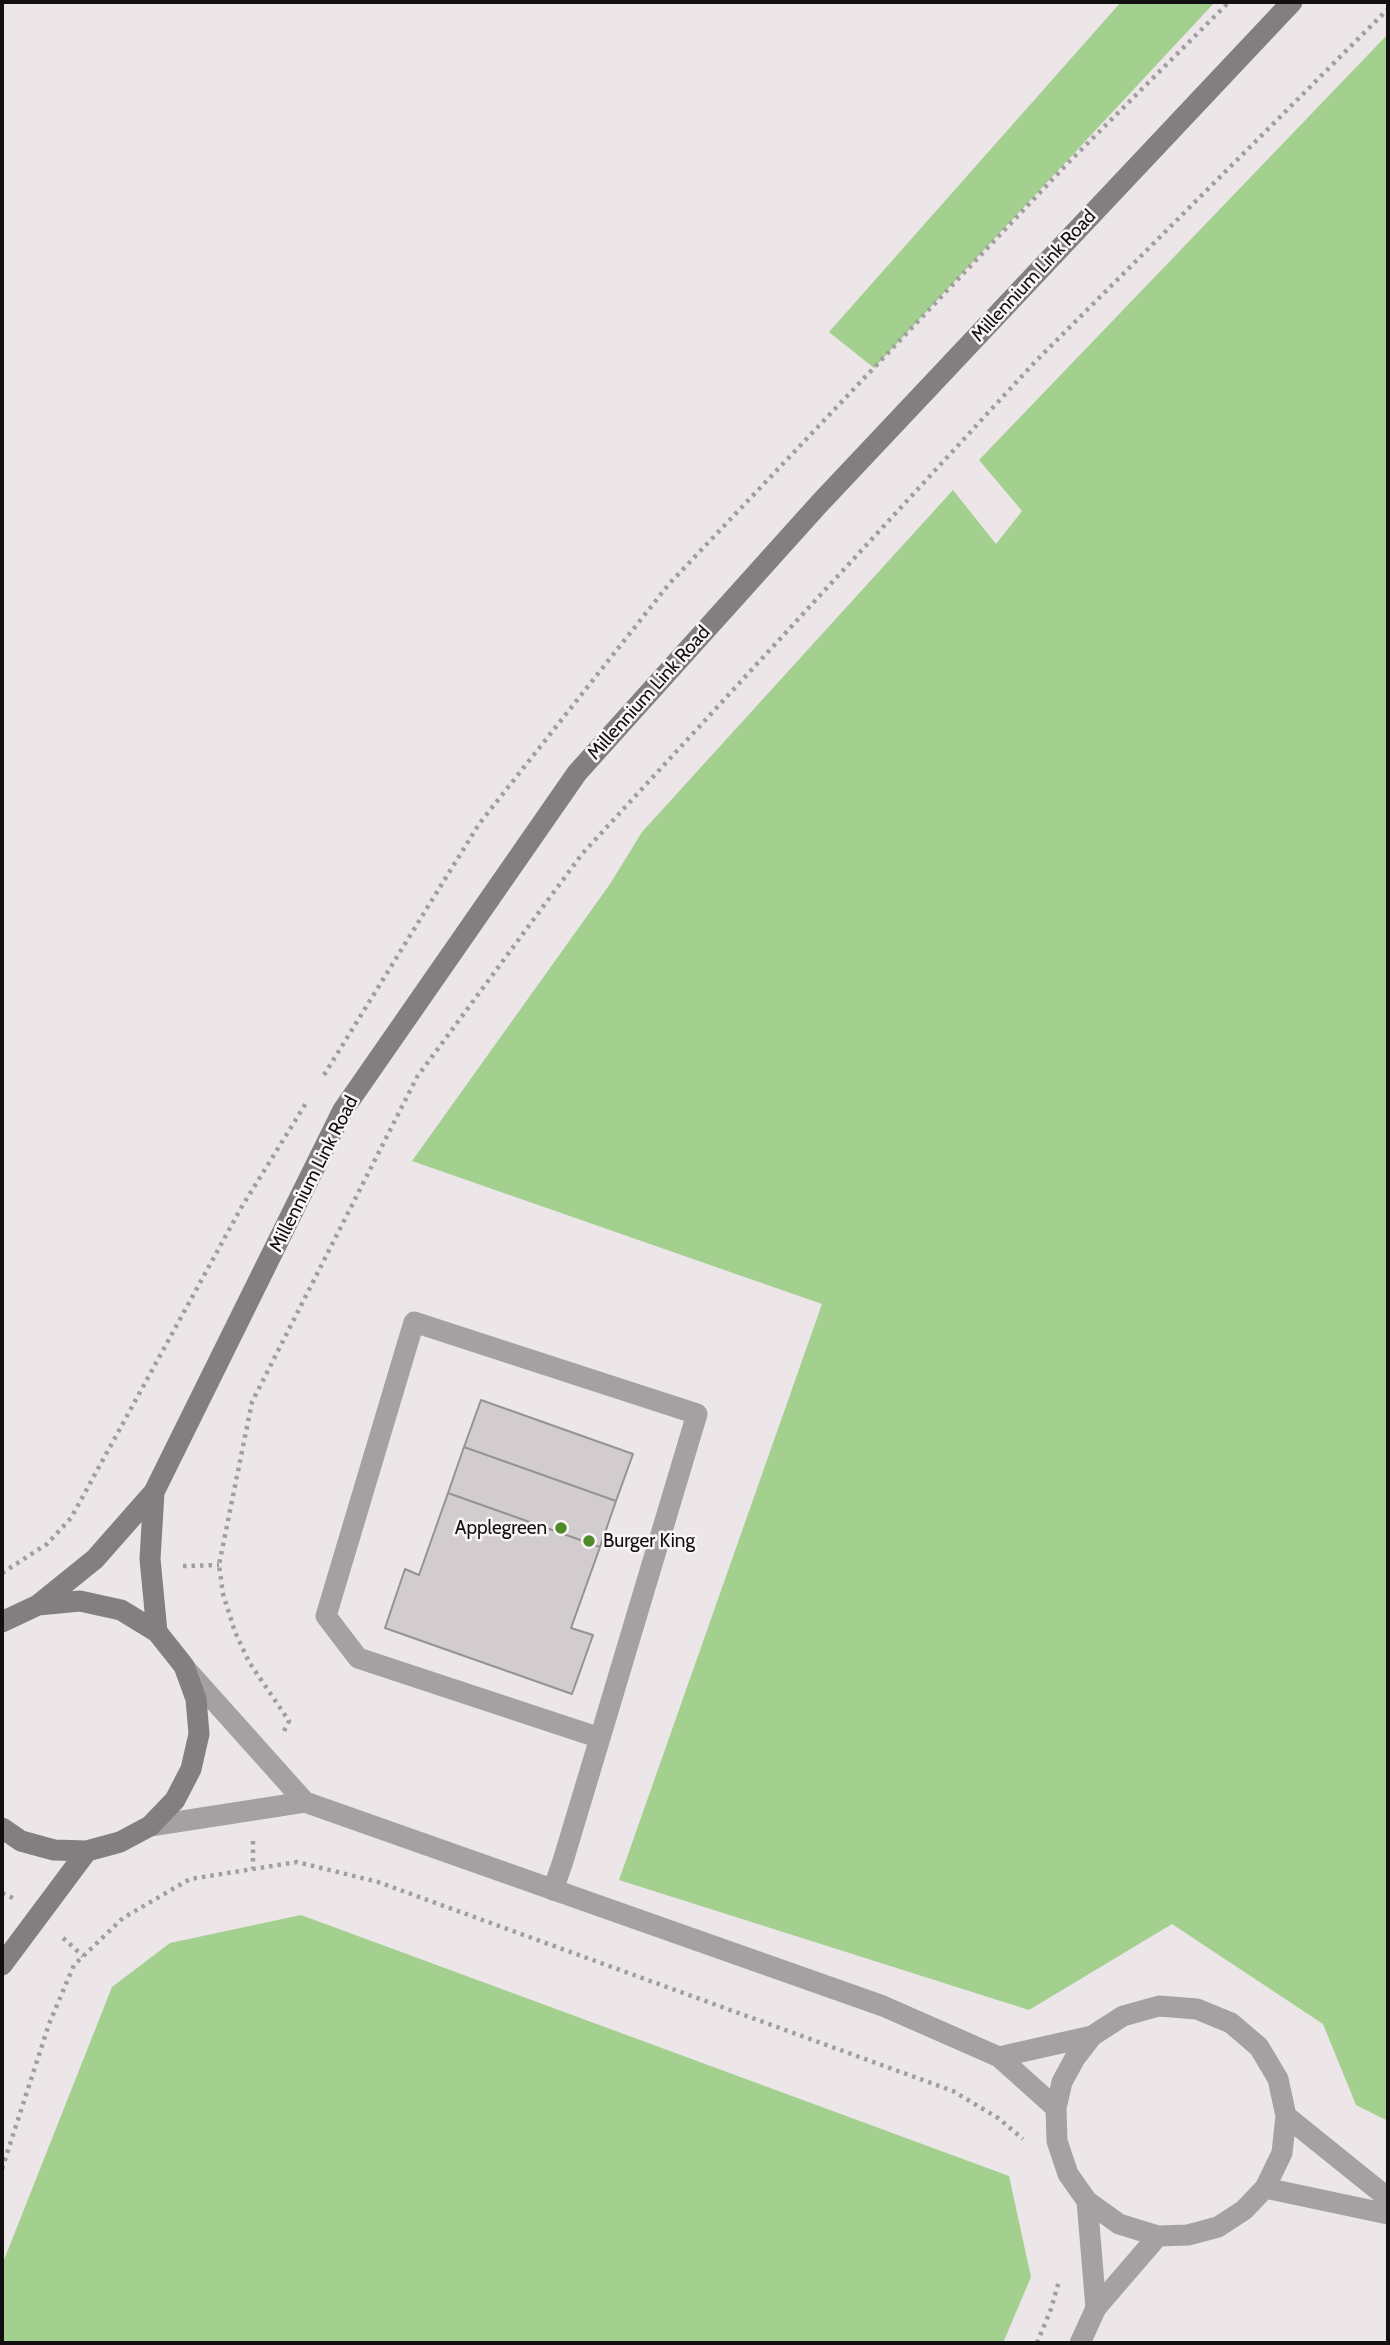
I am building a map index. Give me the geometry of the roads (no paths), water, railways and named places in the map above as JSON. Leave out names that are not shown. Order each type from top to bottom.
[{"type":"main road","name":"Millennium Link Road","points":[[38,1605],[94,1559],[154,1492],[343,1110],[577,773],[819,504],[1292,2]]},
{"type":"main road","name":"Millennium Link Road","points":[[154,1492],[150,1559],[157,1632]]},
{"type":"main road","points":[[2,1622],[38,1605],[80,1601],[121,1610],[157,1632],[184,1666],[196,1699],[199,1734],[191,1769],[175,1800],[150,1826],[120,1842],[87,1851],[54,1850],[21,1841],[2,1828]]},
{"type":"main road","points":[[2,1965],[87,1851]]},
{"type":"street","points":[[553,1890],[600,1738],[697,1414],[414,1322],[326,1616],[358,1658],[600,1738]]},
{"type":"street","points":[[184,1666],[305,1802]]},
{"type":"street","points":[[150,1826],[305,1802],[883,2006],[999,2057],[1056,2108]]},
{"type":"street","points":[[1159,2006],[1196,2009],[1231,2023],[1259,2047],[1278,2079],[1286,2116],[1282,2153],[1265,2188],[1244,2210],[1218,2227],[1188,2235],[1158,2236],[1119,2224],[1087,2201],[1068,2174],[1057,2141],[1056,2108],[1062,2081],[1092,2036],[1123,2016],[1159,2006]]},
{"type":"street","points":[[999,2057],[1092,2036]]},
{"type":"street","points":[[1286,2116],[1388,2198]]},
{"type":"street","points":[[1265,2188],[1388,2214]]},
{"type":"street","points":[[1087,2201],[1096,2308]]},
{"type":"street","points":[[1080,2343],[1096,2308],[1158,2236]]},
{"type":"place","name":"Applegreen","points":[[561,1528]]},
{"type":"place","name":"Burger King","points":[[589,1541]]}]
